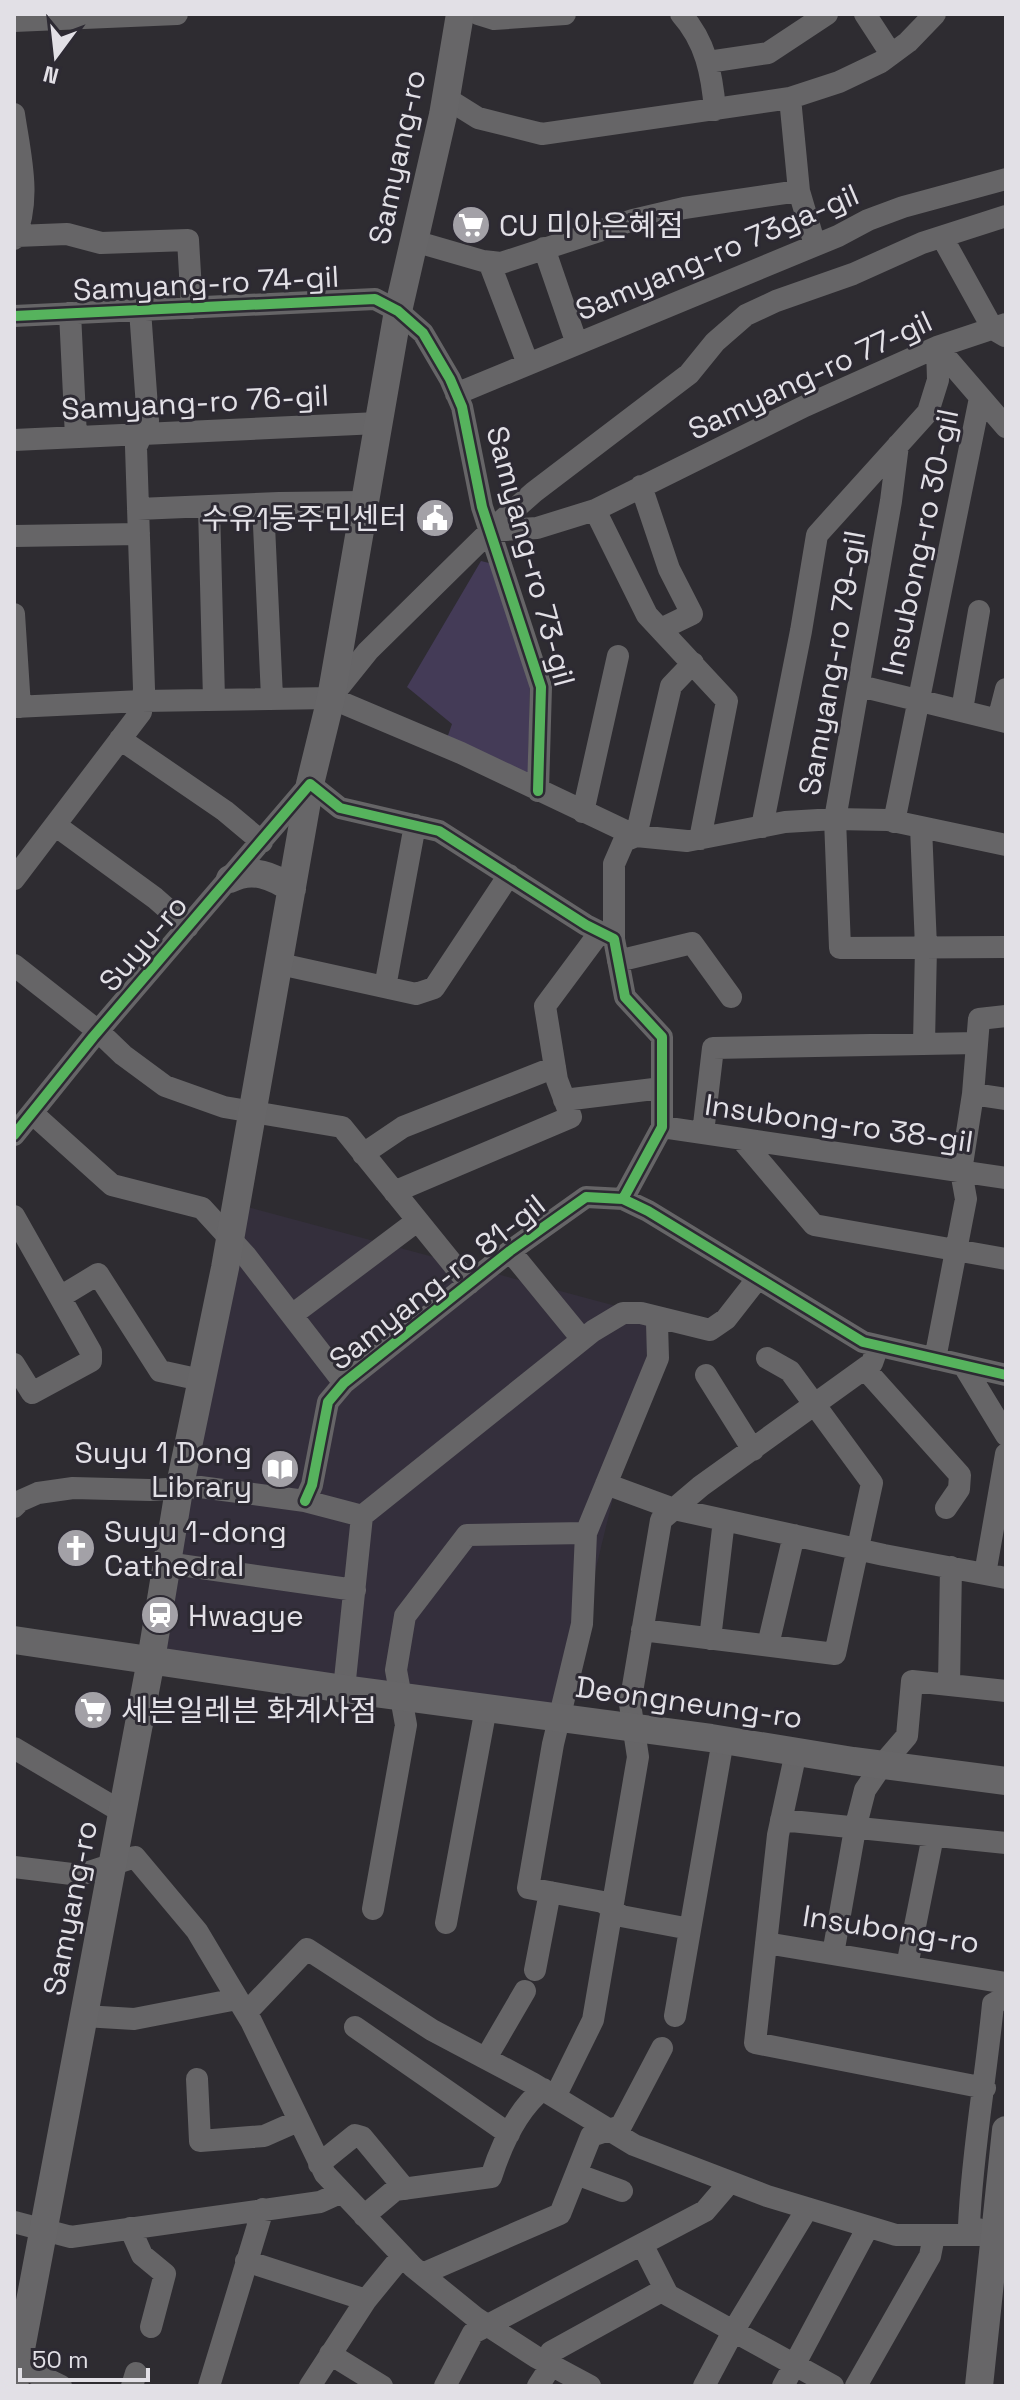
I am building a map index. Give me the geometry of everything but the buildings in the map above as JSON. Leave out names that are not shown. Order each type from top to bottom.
[{"type":"main road","name":"Samyang-ro","points":[[16,2376],[151,1660],[179,1490],[230,1239],[310,784],[331,698],[398,311],[446,98],[460,14]]},
{"type":"main road","points":[[230,879],[239,874],[260,874],[292,889]]},
{"type":"main road","name":"Deongneung-ro","points":[[14,1640],[1006,1781]]},
{"type":"main road","points":[[979,2386],[996,2310],[1006,2130]]},
{"type":"street","points":[[14,21],[177,14]]},
{"type":"street","points":[[478,14],[494,19],[565,14]]},
{"type":"street","points":[[681,14],[705,50],[713,81],[715,110]]},
{"type":"street","points":[[865,14],[891,54]]},
{"type":"street","points":[[446,98],[478,118],[542,134],[790,98],[839,82],[891,54],[908,42],[935,14]]},
{"type":"street","points":[[708,62],[768,53],[818,17]]},
{"type":"street","points":[[790,98],[799,191],[815,245]]},
{"type":"street","points":[[15,127],[24,197],[21,222],[15,237]]},
{"type":"street","name":"Samyang-ro 73ga-gil","points":[[456,394],[903,207],[1006,179]]},
{"type":"street","points":[[414,241],[501,263],[633,220],[799,191]]},
{"type":"street","points":[[15,614],[17,707],[272,697],[331,698],[368,651],[490,531],[534,492],[689,374],[715,342],[746,315],[853,274],[922,243],[1006,216]]},
{"type":"street","name":"Samyang-ro 74-gil","points":[[15,237],[67,234],[101,243],[188,240],[192,308]]},
{"type":"street","points":[[942,237],[1002,330]]},
{"type":"street","points":[[544,248],[577,344]]},
{"type":"street","points":[[489,262],[528,364]]},
{"type":"street","name":"Samyang-ro 74-gil","points":[[14,316],[375,299],[398,311]]},
{"type":"street","name":"Samyang-ro 74-gil","points":[[140,310],[148,421],[136,447],[142,701]]},
{"type":"street","name":"Samyang-ro 73-gil","points":[[398,311],[423,333],[462,407],[476,486],[541,687],[538,791]]},
{"type":"street","name":"Samyang-ro 74-gil","points":[[70,313],[76,437]]},
{"type":"street","name":"Samyang-ro 77-gil","points":[[490,531],[537,528],[595,510],[805,406],[937,347],[1002,330]]},
{"type":"street","points":[[937,347],[1006,427]]},
{"type":"street","name":"Samyang-ro 79-gil","points":[[762,827],[817,535],[928,412],[938,380],[937,347]]},
{"type":"street","name":"Insubong-ro 30-gil","points":[[894,822],[980,398]]},
{"type":"street","name":"Samyang-ro 76-gil","points":[[14,440],[378,423]]},
{"type":"street","name":"Samyang-ro 79-gil","points":[[331,698],[461,753],[636,836],[687,841],[785,822],[835,819],[860,686],[898,445]]},
{"type":"street","points":[[641,486],[669,569],[692,614],[661,629]]},
{"type":"street","points":[[138,509],[365,502]]},
{"type":"street","points":[[263,504],[272,697]]},
{"type":"street","points":[[209,507],[214,699]]},
{"type":"street","points":[[595,510],[647,615],[727,701],[700,839]]},
{"type":"street","points":[[14,536],[139,534]]},
{"type":"street","points":[[962,710],[979,611]]},
{"type":"street","points":[[583,812],[618,656]]},
{"type":"street","points":[[693,663],[671,686],[636,836],[624,841],[614,864],[611,944],[625,997],[662,1037],[662,1127],[623,1199],[648,1211],[863,1342],[1006,1375]]},
{"type":"street","name":"Insubong-ro 30-gil","points":[[860,686],[1002,721],[1006,689]]},
{"type":"street","points":[[14,879],[141,712],[142,701]]},
{"type":"street","points":[[120,739],[225,811],[262,842]]},
{"type":"street","points":[[310,784],[340,808],[439,831],[611,944],[692,943],[731,997]]},
{"type":"street","name":"Suyu-ro","points":[[14,1135],[98,1031],[310,784]]},
{"type":"street","points":[[1006,845],[894,822],[835,819],[840,948],[1006,947]]},
{"type":"street","name":"Suyu-ro","points":[[55,825],[155,898],[188,927]]},
{"type":"street","points":[[385,987],[415,825]]},
{"type":"street","points":[[921,827],[926,947],[924,1043]]},
{"type":"street","points":[[280,964],[416,994],[434,988],[509,875]]},
{"type":"street","points":[[568,1108],[555,1067],[545,1006],[611,944]]},
{"type":"street","points":[[14,965],[165,1086],[224,1107],[342,1127],[469,1284]]},
{"type":"street","points":[[935,1359],[966,1199],[961,1171],[973,1094],[979,1019],[1006,1016]]},
{"type":"street","points":[[703,1133],[713,1048],[977,1043]]},
{"type":"street","points":[[363,1154],[403,1127],[555,1067]]},
{"type":"street","points":[[394,1192],[568,1108],[662,1088]]},
{"type":"street","points":[[973,1094],[1006,1099]]},
{"type":"street","points":[[32,1113],[112,1185],[202,1208],[292,1315],[344,1383]]},
{"type":"street","name":"Insubong-ro 38-gil","points":[[662,1127],[1006,1178]]},
{"type":"street","points":[[741,1139],[814,1225],[1006,1259]]},
{"type":"street","name":"Samyang-ro 81-gil","points":[[305,1501],[312,1485],[328,1402],[344,1383],[510,1251],[586,1197],[623,1199]]},
{"type":"street","points":[[14,1216],[91,1352],[91,1361],[32,1393],[14,1364]]},
{"type":"street","points":[[292,1315],[417,1221]]},
{"type":"street","points":[[510,1251],[582,1339]]},
{"type":"street","points":[[60,1297],[98,1274],[160,1371],[201,1380]]},
{"type":"street","points":[[344,1689],[362,1516],[582,1339],[623,1313],[641,1313],[710,1330],[726,1319],[758,1278]]},
{"type":"street","points":[[535,1970],[553,1744],[582,1624],[586,1533],[658,1358],[657,1323]]},
{"type":"street","points":[[364,2216],[395,2190],[491,2177],[501,2147],[533,2097],[549,2093],[593,2020],[638,1757],[630,1704],[661,1520],[701,1486],[865,1369],[872,1363],[878,1346]]},
{"type":"street","points":[[642,1630],[835,1654],[872,1483],[790,1371],[767,1358]]},
{"type":"street","points":[[964,1366],[1006,1435]]},
{"type":"street","points":[[865,1369],[960,1475],[959,1489],[946,1508]]},
{"type":"street","points":[[706,1375],[753,1450]]},
{"type":"street","points":[[606,1484],[674,1509],[995,1576],[1006,1454]]},
{"type":"street","points":[[14,1507],[38,1493],[73,1488],[179,1490],[200,1487],[305,1501],[362,1516]]},
{"type":"street","points":[[710,1639],[724,1520]]},
{"type":"street","points":[[373,1909],[406,1725],[396,1670],[405,1616],[467,1535],[586,1533]]},
{"type":"street","points":[[768,1645],[794,1535]]},
{"type":"street","points":[[166,1563],[355,1590]]},
{"type":"street","points":[[949,1685],[951,1567]]},
{"type":"street","points":[[833,1954],[865,1790],[907,1736],[912,1681],[1006,1691]]},
{"type":"street","points":[[446,1923],[486,1708]]},
{"type":"street","points":[[675,2016],[723,1740]]},
{"type":"street","name":"Samyang-ro","points":[[14,1748],[122,1812]]},
{"type":"street","points":[[796,1752],[781,1820],[755,2043],[985,2088]]},
{"type":"street","points":[[781,1820],[1006,1843]]},
{"type":"street","points":[[907,1966],[933,1836]]},
{"type":"street","points":[[14,1867],[80,1875],[135,1857],[197,1931],[242,2006],[325,2174],[402,2256],[486,2326],[590,2386]]},
{"type":"street","points":[[539,1890],[603,1902],[621,1916],[690,1929]]},
{"type":"street","name":"Insubong-ro","points":[[766,1943],[1006,1983]]},
{"type":"street","points":[[242,2006],[307,1949],[432,2030],[549,2093],[634,2145],[729,2183],[896,2235],[1000,2234]]},
{"type":"street","points":[[486,2058],[525,1991]]},
{"type":"street","points":[[1000,2234],[969,2226],[971,2179],[985,2088],[993,2004],[1006,1997]]},
{"type":"street","name":"Samyang-ro","points":[[84,2016],[134,2019],[242,2006]]},
{"type":"street","points":[[355,2027],[509,2134]]},
{"type":"street","points":[[422,2274],[560,2214],[591,2136],[621,2126],[662,2048]]},
{"type":"street","points":[[197,2079],[200,2141],[264,2136],[298,2121]]},
{"type":"street","points":[[319,2164],[355,2135],[362,2137],[405,2189]]},
{"type":"street","points":[[576,2174],[622,2191]]},
{"type":"street","points":[[445,2386],[473,2333],[705,2211],[729,2183]]},
{"type":"street","points":[[14,2222],[71,2237],[320,2202],[342,2192]]},
{"type":"street","points":[[209,2386],[263,2209]]},
{"type":"street","points":[[704,2386],[807,2209]]},
{"type":"street","points":[[783,2386],[868,2227]]},
{"type":"street","points":[[130,2228],[142,2255],[165,2274],[151,2327]]},
{"type":"street","points":[[856,2386],[930,2256],[934,2236]]},
{"type":"street","points":[[642,2244],[668,2295],[833,2386]]},
{"type":"street","points":[[310,2386],[366,2300],[402,2256]]},
{"type":"street","points":[[246,2261],[366,2300]]},
{"type":"street","points":[[538,2386],[551,2366],[551,2352],[665,2289]]},
{"type":"street","points":[[330,2354],[382,2386]]},
{"type":"street","points":[[16,2376],[61,2386]]},
{"type":"shaded area","points":[[481,561],[493,564],[530,684],[528,781],[445,744],[452,724],[407,687]]},
{"type":"shaded area","points":[[236,1204],[657,1317],[561,1712],[163,1651]]},
{"type":"cycle path","points":[[14,316],[375,299],[398,311],[423,333],[450,379],[462,407],[482,507],[541,687],[538,791]]},
{"type":"cycle path","points":[[14,1135],[93,1037],[310,784],[340,808],[439,831],[586,925],[614,939],[625,997],[662,1037],[662,1127],[623,1199]]},
{"type":"cycle path","points":[[305,1501],[312,1485],[328,1402],[344,1383],[510,1251],[586,1197],[623,1199],[648,1211],[863,1342],[1006,1375]]},
{"type":"place","name":"CU 미아은혜점","points":[[471,225]]},
{"type":"place","name":"수유1동주민센터","points":[[435,518]]},
{"type":"place","name":"Suyu 1 Dong Library","points":[[280,1469]]},
{"type":"place","name":"Suyu 1-dong Cathedral","points":[[76,1548]]},
{"type":"place","name":"Hwagye","points":[[160,1615]]},
{"type":"place","name":"세븐일레븐 화계사점","points":[[93,1710]]}]
